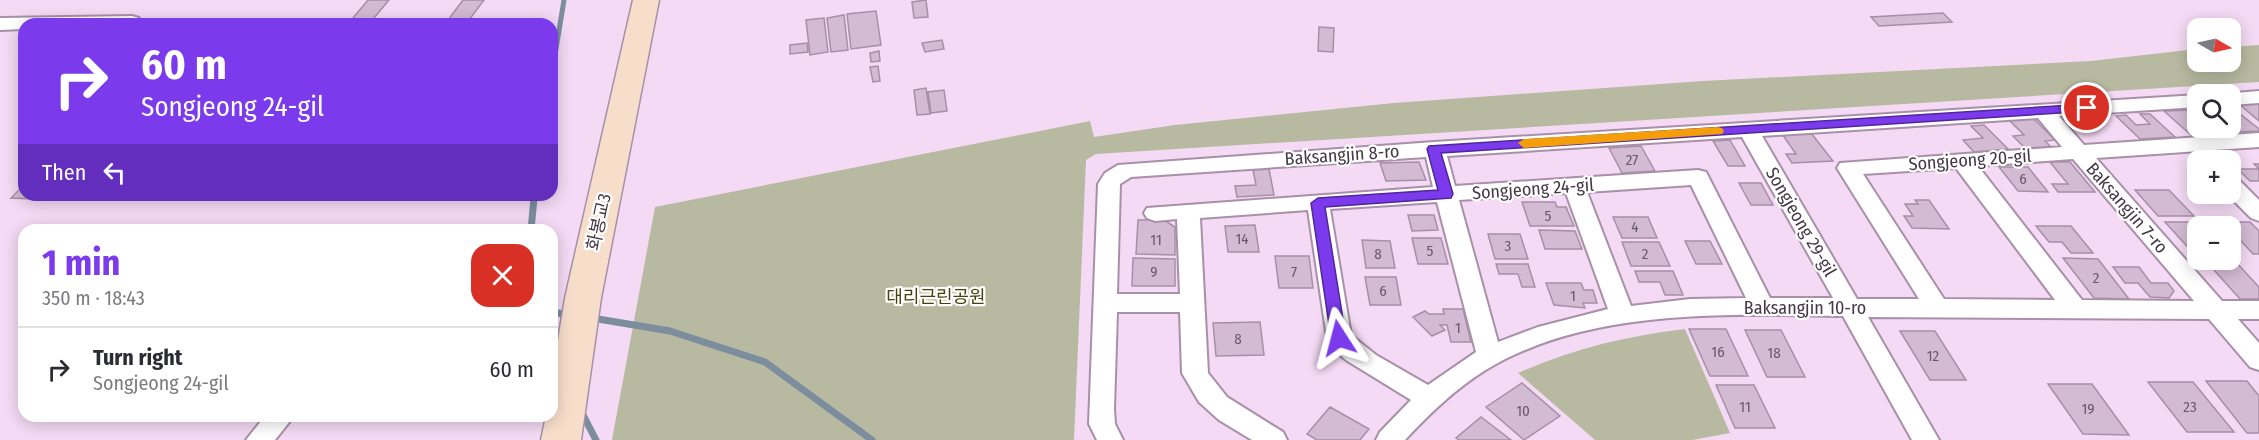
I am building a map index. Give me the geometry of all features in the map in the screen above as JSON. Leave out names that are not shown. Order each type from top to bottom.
[{"type":"main road","name":"화봉교3","points":[[561,440],[583,298],[646,2]]},
{"type":"street","points":[[0,24],[18,24]]},
{"type":"street","points":[[2241,98],[2259,97]]},
{"type":"street","name":"Baksangjin 8-ro","points":[[1110,440],[1102,424],[1101,409],[1109,184],[1119,173],[1137,168],[2187,102]]},
{"type":"street","name":"Baksangjin 7-ro","points":[[2043,111],[2259,360]]},
{"type":"street","name":"Songjeong 29-gil","points":[[1748,129],[1926,440]]},
{"type":"street","name":"Songjeong 20-gil","points":[[1938,309],[1848,168],[2259,141]]},
{"type":"street","points":[[2193,145],[2198,150]]},
{"type":"street","points":[[1434,149],[1490,357]]},
{"type":"street","points":[[1962,160],[2075,309]]},
{"type":"street","name":"Songjeong 24-gil","points":[[1155,213],[1698,177],[1763,308]]},
{"type":"street","points":[[1574,186],[1622,315]]},
{"type":"street","points":[[2241,195],[2259,213]]},
{"type":"street","points":[[1318,203],[1339,338],[1342,344],[1353,354],[1430,398]]},
{"type":"street","points":[[1188,211],[1195,374],[1200,388],[1210,400],[1274,440]]},
{"type":"street","points":[[1105,303],[1192,303]]},
{"type":"street","name":"Baksangjin 10-ro","points":[[1389,440],[1430,398],[1490,357],[1558,331],[1622,315],[1659,310],[1763,308],[2259,310]]},
{"type":"street","points":[[259,440],[276,422]]},
{"type":"green space","name":"대리근린공원","points":[[2259,45],[2259,82],[2187,84],[2187,86],[1096,154],[1086,160],[1074,440],[612,440],[655,207],[1090,121],[1094,137],[1175,125],[1394,103],[1703,81],[2091,61],[2187,50],[2187,72],[2241,72],[2241,46]]},
{"type":"green space","points":[[1685,329],[1730,433],[1692,440],[1595,440],[1518,373],[1559,357],[1600,345],[1642,335]]},
{"type":"building","points":[[368,0],[389,0],[374,18],[353,18]]},
{"type":"building","points":[[463,0],[484,0],[470,18],[450,18]]},
{"type":"building","points":[[926,0],[928,17],[914,18],[912,2]]},
{"type":"building","points":[[876,11],[881,45],[851,49],[847,14]]},
{"type":"building","points":[[1943,13],[1952,22],[1879,26],[1871,17]]},
{"type":"building","points":[[844,15],[848,50],[831,52],[827,18]]},
{"type":"building","points":[[824,18],[828,52],[810,55],[806,20]]},
{"type":"building","points":[[1319,27],[1334,28],[1333,52],[1318,51]]},
{"type":"building","points":[[942,40],[944,49],[925,52],[922,43]]},
{"type":"building","points":[[807,43],[808,52],[790,54],[790,45]]},
{"type":"building","points":[[879,51],[880,61],[871,62],[870,53]]},
{"type":"building","points":[[878,66],[880,81],[873,82],[870,67]]},
{"type":"building","points":[[926,88],[930,114],[917,115],[914,90]]},
{"type":"building","points":[[944,90],[947,111],[931,113],[928,92]]},
{"type":"building","points":[[2259,104],[2259,121],[2241,106]]},
{"type":"building","points":[[2187,110],[2187,132],[2164,111]]},
{"type":"building","points":[[2140,114],[2150,114],[2175,137],[2140,139],[2116,116],[2126,115],[2136,125],[2150,124]]},
{"type":"building","points":[[2241,115],[2259,129],[2259,131],[2241,132]]},
{"type":"building","points":[[2033,118],[2055,140],[2045,141],[2051,147],[2025,148],[2013,136],[2024,135],[2009,120]]},
{"type":"building","points":[[1984,125],[2008,149],[1974,152],[1963,140],[1983,138],[1971,126]]},
{"type":"building","points":[[1811,133],[1833,161],[1792,163],[1786,154],[1796,154],[1782,134]]},
{"type":"building","points":[[1730,140],[1745,166],[1728,166],[1713,141]]},
{"type":"building","points":[[1641,146],[1655,171],[1622,173],[1609,148]]},
{"type":"building","points":[[1419,162],[1426,180],[1386,181],[1380,163]]},
{"type":"building","points":[[2050,162],[2070,162],[2095,192],[2058,192],[2052,184],[2068,184]]},
{"type":"building","points":[[1999,167],[2028,167],[2048,192],[2018,191]]},
{"type":"building","points":[[1269,169],[1274,195],[1237,197],[1235,186],[1256,185],[1253,170]]},
{"type":"building","points":[[2241,169],[2259,169],[2259,181],[2250,181]]},
{"type":"building","points":[[1739,183],[1761,183],[1773,205],[1751,205]]},
{"type":"building","points":[[2135,190],[2169,190],[2194,216],[2187,216],[2158,216]]},
{"type":"building","points":[[18,191],[18,198],[11,198]]},
{"type":"building","points":[[1915,200],[1929,200],[1949,229],[1912,228],[1904,216],[1913,216],[1905,204],[1918,204]]},
{"type":"building","points":[[1522,202],[1555,202],[1557,207],[1566,207],[1574,226],[1530,226]]},
{"type":"building","points":[[1408,215],[1434,215],[1438,230],[1412,231]]},
{"type":"building","points":[[1613,217],[1648,217],[1657,238],[1622,238]]},
{"type":"building","points":[[1138,220],[1164,220],[1175,227],[1175,255],[1136,254]]},
{"type":"building","points":[[2165,222],[2187,222],[2187,246]]},
{"type":"building","points":[[2241,222],[2250,222],[2259,231],[2259,254],[2253,254],[2241,241]]},
{"type":"building","points":[[1255,225],[1259,252],[1228,252],[1225,226]]},
{"type":"building","points":[[2036,226],[2071,226],[2093,253],[2071,253],[2062,242],[2049,242]]},
{"type":"building","points":[[1539,230],[1575,231],[1582,249],[1545,249]]},
{"type":"building","points":[[1488,234],[1520,234],[1528,259],[1495,259]]},
{"type":"building","points":[[1412,238],[1441,238],[1448,264],[1418,264]]},
{"type":"building","points":[[1362,240],[1390,241],[1395,268],[1366,268]]},
{"type":"building","points":[[1685,241],[1710,241],[1722,264],[1696,264]]},
{"type":"building","points":[[1622,242],[1659,242],[1670,266],[1631,266]]},
{"type":"building","points":[[1275,256],[1309,256],[1313,288],[1279,288]]},
{"type":"building","points":[[1133,258],[1175,259],[1175,286],[1132,286]]},
{"type":"building","points":[[2063,258],[2098,259],[2129,299],[2094,298]]},
{"type":"building","points":[[1496,264],[1528,264],[1535,287],[1522,287],[1518,274],[1499,274]]},
{"type":"building","points":[[2113,267],[2139,267],[2151,283],[2168,283],[2174,291],[2169,298],[2150,297],[2138,283],[2125,283]]},
{"type":"building","points":[[2241,268],[2259,287],[2259,299],[2240,299],[2214,270],[2241,270]]},
{"type":"building","points":[[1635,271],[1673,271],[1683,295],[1665,295],[1660,282],[1639,282]]},
{"type":"building","points":[[1365,277],[1396,277],[1401,305],[1370,305]]},
{"type":"building","points":[[1546,283],[1581,283],[1584,290],[1593,290],[1597,303],[1583,303],[1585,308],[1554,305]]},
{"type":"building","points":[[1443,309],[1463,309],[1471,342],[1451,342],[1447,325],[1440,325],[1445,330],[1432,336],[1413,317],[1425,311],[1429,314],[1444,314]]},
{"type":"building","points":[[1260,322],[1264,355],[1216,356],[1213,323]]},
{"type":"building","points":[[1689,329],[1726,329],[1748,376],[1710,376]]},
{"type":"building","points":[[1745,330],[1781,330],[1805,377],[1767,377]]},
{"type":"building","points":[[1900,331],[1935,331],[1966,380],[1930,380]]},
{"type":"building","points":[[2206,381],[2247,381],[2259,396],[2259,433],[2247,433]]},
{"type":"building","points":[[2148,382],[2193,382],[2234,432],[2187,432]]},
{"type":"building","points":[[1522,383],[1560,416],[1524,440],[1486,407]]},
{"type":"building","points":[[2048,384],[2092,384],[2129,435],[2083,434]]},
{"type":"building","points":[[1716,385],[1754,385],[1775,428],[1735,428]]},
{"type":"building","points":[[1330,407],[1369,429],[1360,440],[1317,440],[1307,434]]},
{"type":"building","points":[[1481,417],[1511,440],[1459,440],[1456,438]]},
{"type":"waterway","points":[[558,36],[564,0]]},
{"type":"waterway","points":[[532,224],[534,201]]},
{"type":"waterway","points":[[558,313],[570,315]]},
{"type":"waterway","points":[[592,318],[670,331],[765,362],[872,440]]},
{"type":"waterway","points":[[581,411],[596,440]]},
{"type":"slow traffic","points":[[1524,143],[1717,131]]},
{"type":"route","points":[[1339,338],[1318,203],[1446,194],[1434,149],[2087,108]]}]
